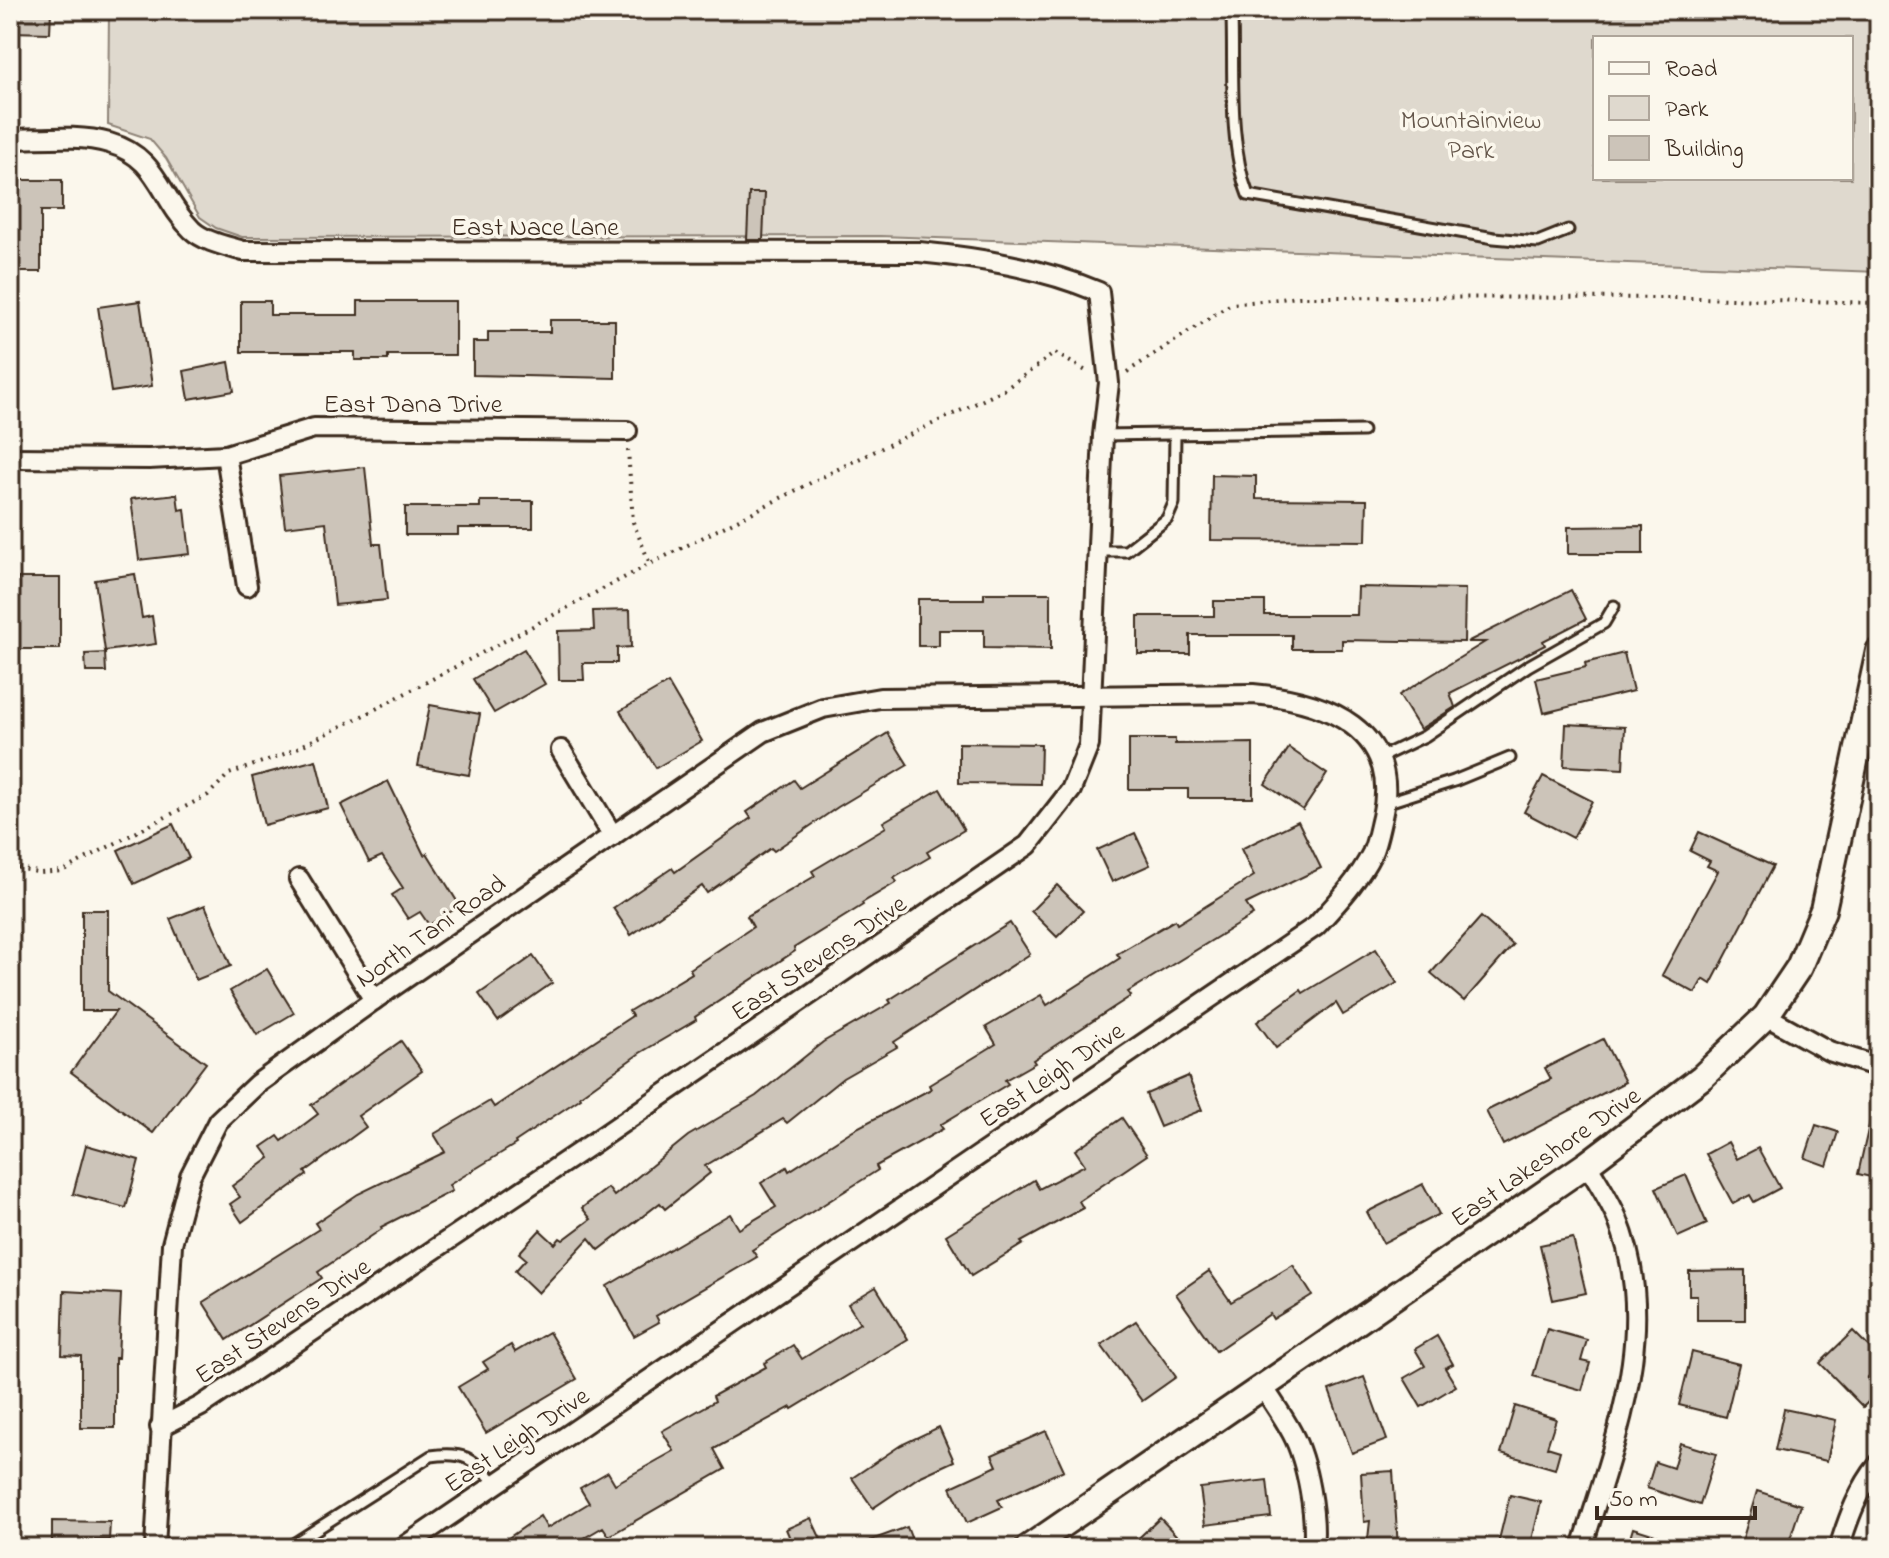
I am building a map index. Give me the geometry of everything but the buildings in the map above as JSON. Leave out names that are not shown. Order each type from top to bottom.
[{"type":"main road","name":"East Lakeshore Drive","points":[[1028,1548],[1587,1164],[1702,1077],[1766,1016],[1799,967],[1823,910],[1878,662]]},
{"type":"street","name":"East Nace Lane","points":[[10,139],[86,139],[110,143],[151,168],[193,231],[214,242],[243,251],[919,252],[1047,273],[1099,292]]},
{"type":"street","name":"East Stevens Drive","points":[[160,1427],[227,1389],[1028,845],[1071,790],[1089,745],[1103,435],[1109,383],[1099,292]]},
{"type":"street","name":"East Dana Drive","points":[[10,458],[149,459],[226,455],[314,428],[627,431]]},
{"type":"street","points":[[226,455],[247,586]]},
{"type":"street","name":"East Leigh Drive","points":[[402,1548],[1316,926],[1353,885],[1373,851],[1385,803],[1386,779],[1376,748],[1359,730],[1331,712],[1289,697],[1253,694],[1092,694]]},
{"type":"street","name":"North Tani Road","points":[[155,1548],[172,1244],[190,1176],[218,1121],[257,1084],[763,732],[823,708],[880,698],[1092,694]]},
{"type":"street","points":[[561,750],[613,836]]},
{"type":"street","points":[[299,879],[374,1000]]},
{"type":"street","points":[[1766,1016],[1829,1051],[1879,1067]]},
{"type":"street","points":[[1582,1548],[1626,1403],[1636,1346],[1628,1258],[1617,1218],[1587,1164]]},
{"type":"street","points":[[1262,1385],[1294,1435],[1308,1481],[1315,1537],[1313,1548]]},
{"type":"street","points":[[1839,1548],[1847,1521],[1879,1464]]},
{"type":"lane","points":[[1232,16],[1236,141],[1239,172],[1248,195],[1494,238],[1538,242],[1568,230]]},
{"type":"lane","points":[[1103,435],[1363,431]]},
{"type":"lane","points":[[1097,551],[1126,551],[1167,519],[1174,503],[1175,434]]},
{"type":"lane","points":[[1379,758],[1425,736],[1528,666],[1604,623],[1614,606]]},
{"type":"lane","points":[[1385,803],[1454,781],[1510,758]]},
{"type":"lane","points":[[287,1548],[431,1456],[455,1452],[474,1461],[497,1484]]},
{"type":"path","points":[[10,866],[41,873],[62,871],[208,795],[229,774],[287,753],[370,712],[650,564],[848,464],[1004,390],[1055,353],[1109,383],[1231,304],[1299,297],[1696,298],[1879,303]]},
{"type":"path","points":[[627,431],[633,522],[650,564]]},
{"type":"green space","name":"Mountainview Park","points":[[109,10],[1879,10],[1879,272],[880,236],[242,237],[216,228],[200,217],[166,158],[150,139],[108,125]]}]
